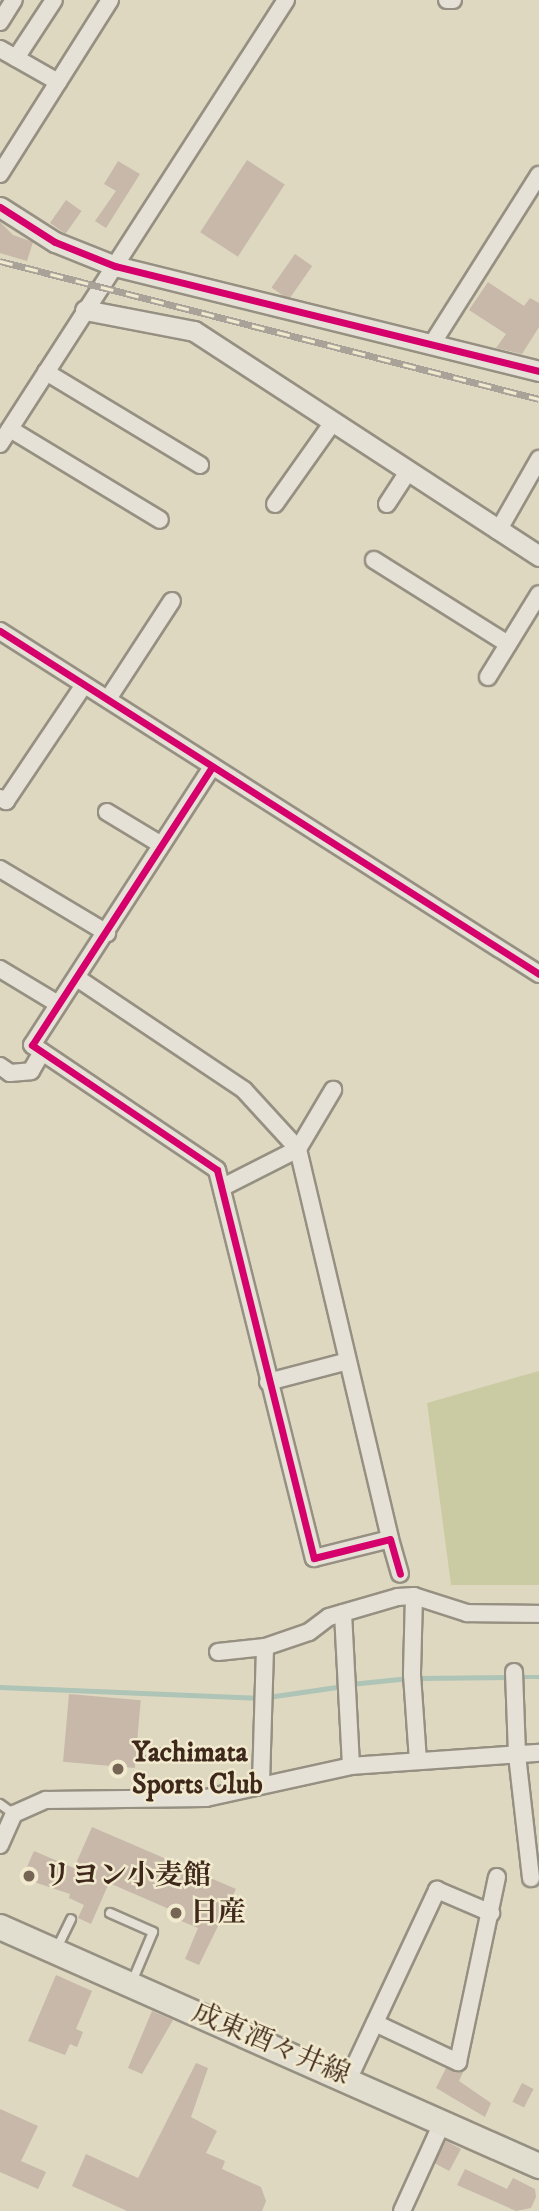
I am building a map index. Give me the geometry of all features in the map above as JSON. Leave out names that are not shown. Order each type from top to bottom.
[{"type":"main road","name":"成東酒々井線","points":[[0,1927],[349,2078],[539,2166]]},
{"type":"street","points":[[0,22],[14,0]]},
{"type":"street","points":[[16,58],[54,0]]},
{"type":"street","points":[[0,174],[110,0]]},
{"type":"street","points":[[0,444],[286,0]]},
{"type":"street","points":[[447,0],[453,0]]},
{"type":"street","points":[[0,49],[58,82]]},
{"type":"street","points":[[432,344],[539,174]]},
{"type":"street","points":[[0,207],[55,242],[115,266],[539,371]]},
{"type":"street","points":[[85,310],[194,331],[539,556]]},
{"type":"street","points":[[46,372],[200,465]]},
{"type":"street","points":[[275,505],[333,422]]},
{"type":"street","points":[[9,429],[160,520]]},
{"type":"street","points":[[498,531],[539,459]]},
{"type":"street","points":[[387,504],[408,472]]},
{"type":"street","points":[[374,560],[508,643]]},
{"type":"street","points":[[488,677],[539,594]]},
{"type":"street","points":[[108,699],[172,601]]},
{"type":"street","points":[[0,631],[539,974]]},
{"type":"street","points":[[0,798],[6,801],[84,685]]},
{"type":"street","points":[[212,768],[160,844],[107,933],[32,1045],[217,1170],[314,1558],[390,1539]]},
{"type":"street","points":[[107,812],[160,844]]},
{"type":"street","points":[[0,869],[107,933]]},
{"type":"street","points":[[0,969],[58,1004]]},
{"type":"street","points":[[77,978],[244,1090],[298,1149],[345,1362],[400,1574]]},
{"type":"street","points":[[0,1066],[10,1073],[32,1070],[42,1052]]},
{"type":"street","points":[[223,1187],[298,1149],[333,1090]]},
{"type":"street","points":[[268,1382],[345,1362]]},
{"type":"street","points":[[414,1596],[412,1675],[418,1761]]},
{"type":"street","points":[[218,1652],[265,1647],[343,1613],[414,1596],[467,1613],[539,1614]]},
{"type":"street","points":[[343,1613],[351,1766]]},
{"type":"street","points":[[261,1783],[265,1647]]},
{"type":"street","points":[[514,1672],[517,1755],[531,1878]]},
{"type":"street","points":[[0,1845],[14,1814],[46,1800],[206,1798],[261,1783],[351,1766],[539,1753]]},
{"type":"street","points":[[374,2023],[458,2062],[491,1913],[496,1877]]},
{"type":"street","points":[[349,2078],[437,1891],[491,1913]]},
{"type":"street","points":[[402,2211],[443,2121]]},
{"type":"lane","points":[[149,1753],[188,1755]]},
{"type":"lane","points":[[0,1804],[14,1814]]},
{"type":"lane","points":[[110,1913],[153,1932],[131,1984]]},
{"type":"lane","points":[[56,1951],[71,1919]]},
{"type":"green space","points":[[539,1371],[539,1585],[451,1585],[427,1403]]},
{"type":"building","points":[[247,160],[285,185],[238,257],[200,232]]},
{"type":"building","points":[[118,161],[140,174],[106,228],[95,221],[116,191],[104,184]]},
{"type":"building","points":[[66,200],[82,211],[66,234],[50,223]]},
{"type":"building","points":[[0,222],[13,235],[33,242],[27,261],[0,253]]},
{"type":"building","points":[[295,254],[312,266],[289,300],[271,288]]},
{"type":"building","points":[[488,282],[524,306],[530,298],[539,303],[539,327],[522,354],[496,348],[506,334],[469,310]]},
{"type":"building","points":[[69,1694],[141,1700],[135,1768],[63,1762]]},
{"type":"building","points":[[92,1827],[236,1889],[199,1965],[185,1959],[198,1928],[167,1915],[169,1909],[109,1883],[91,1924],[78,1918],[84,1905],[69,1898],[70,1894],[22,1878],[34,1851],[74,1868]]},
{"type":"building","points":[[56,1975],[92,1991],[76,2029],[83,2032],[77,2047],[70,2044],[65,2055],[28,2041]]},
{"type":"building","points":[[152,2011],[173,2020],[142,2074],[128,2068]]},
{"type":"building","points":[[196,2063],[208,2068],[191,2117],[217,2131],[206,2153],[225,2161],[222,2169],[261,2187],[266,2201],[262,2211],[127,2211],[72,2186],[86,2154],[138,2178]]},
{"type":"building","points":[[446,2068],[464,2070],[459,2081],[491,2103],[485,2117],[436,2088]]},
{"type":"building","points":[[522,2083],[534,2089],[524,2108],[512,2102]]},
{"type":"building","points":[[0,2109],[38,2126],[21,2161],[46,2172],[38,2189],[0,2172]]},
{"type":"building","points":[[446,2141],[461,2149],[449,2171],[434,2163]]},
{"type":"building","points":[[465,2169],[507,2189],[513,2178],[535,2189],[536,2197],[531,2208],[516,2211],[457,2185]]},
{"type":"waterway","points":[[417,1678],[510,1677]]},
{"type":"waterway","points":[[519,1677],[539,1677]]},
{"type":"waterway","points":[[351,1684],[409,1678]]},
{"type":"waterway","points":[[268,1697],[343,1686]]},
{"type":"waterway","points":[[0,1687],[260,1698]]},
{"type":"railway","points":[[0,261],[539,399]]},
{"type":"cycle path","points":[[0,207],[55,242],[115,266],[539,371]]},
{"type":"cycle path","points":[[0,631],[539,974]]},
{"type":"cycle path","points":[[212,767],[32,1045],[217,1170],[314,1558],[390,1539],[400,1574]]},
{"type":"place","name":"Yachimata Sports Club","points":[[118,1769]]},
{"type":"place","name":"リヨン小麦館","points":[[29,1876]]},
{"type":"place","name":"日産","points":[[176,1913]]}]
